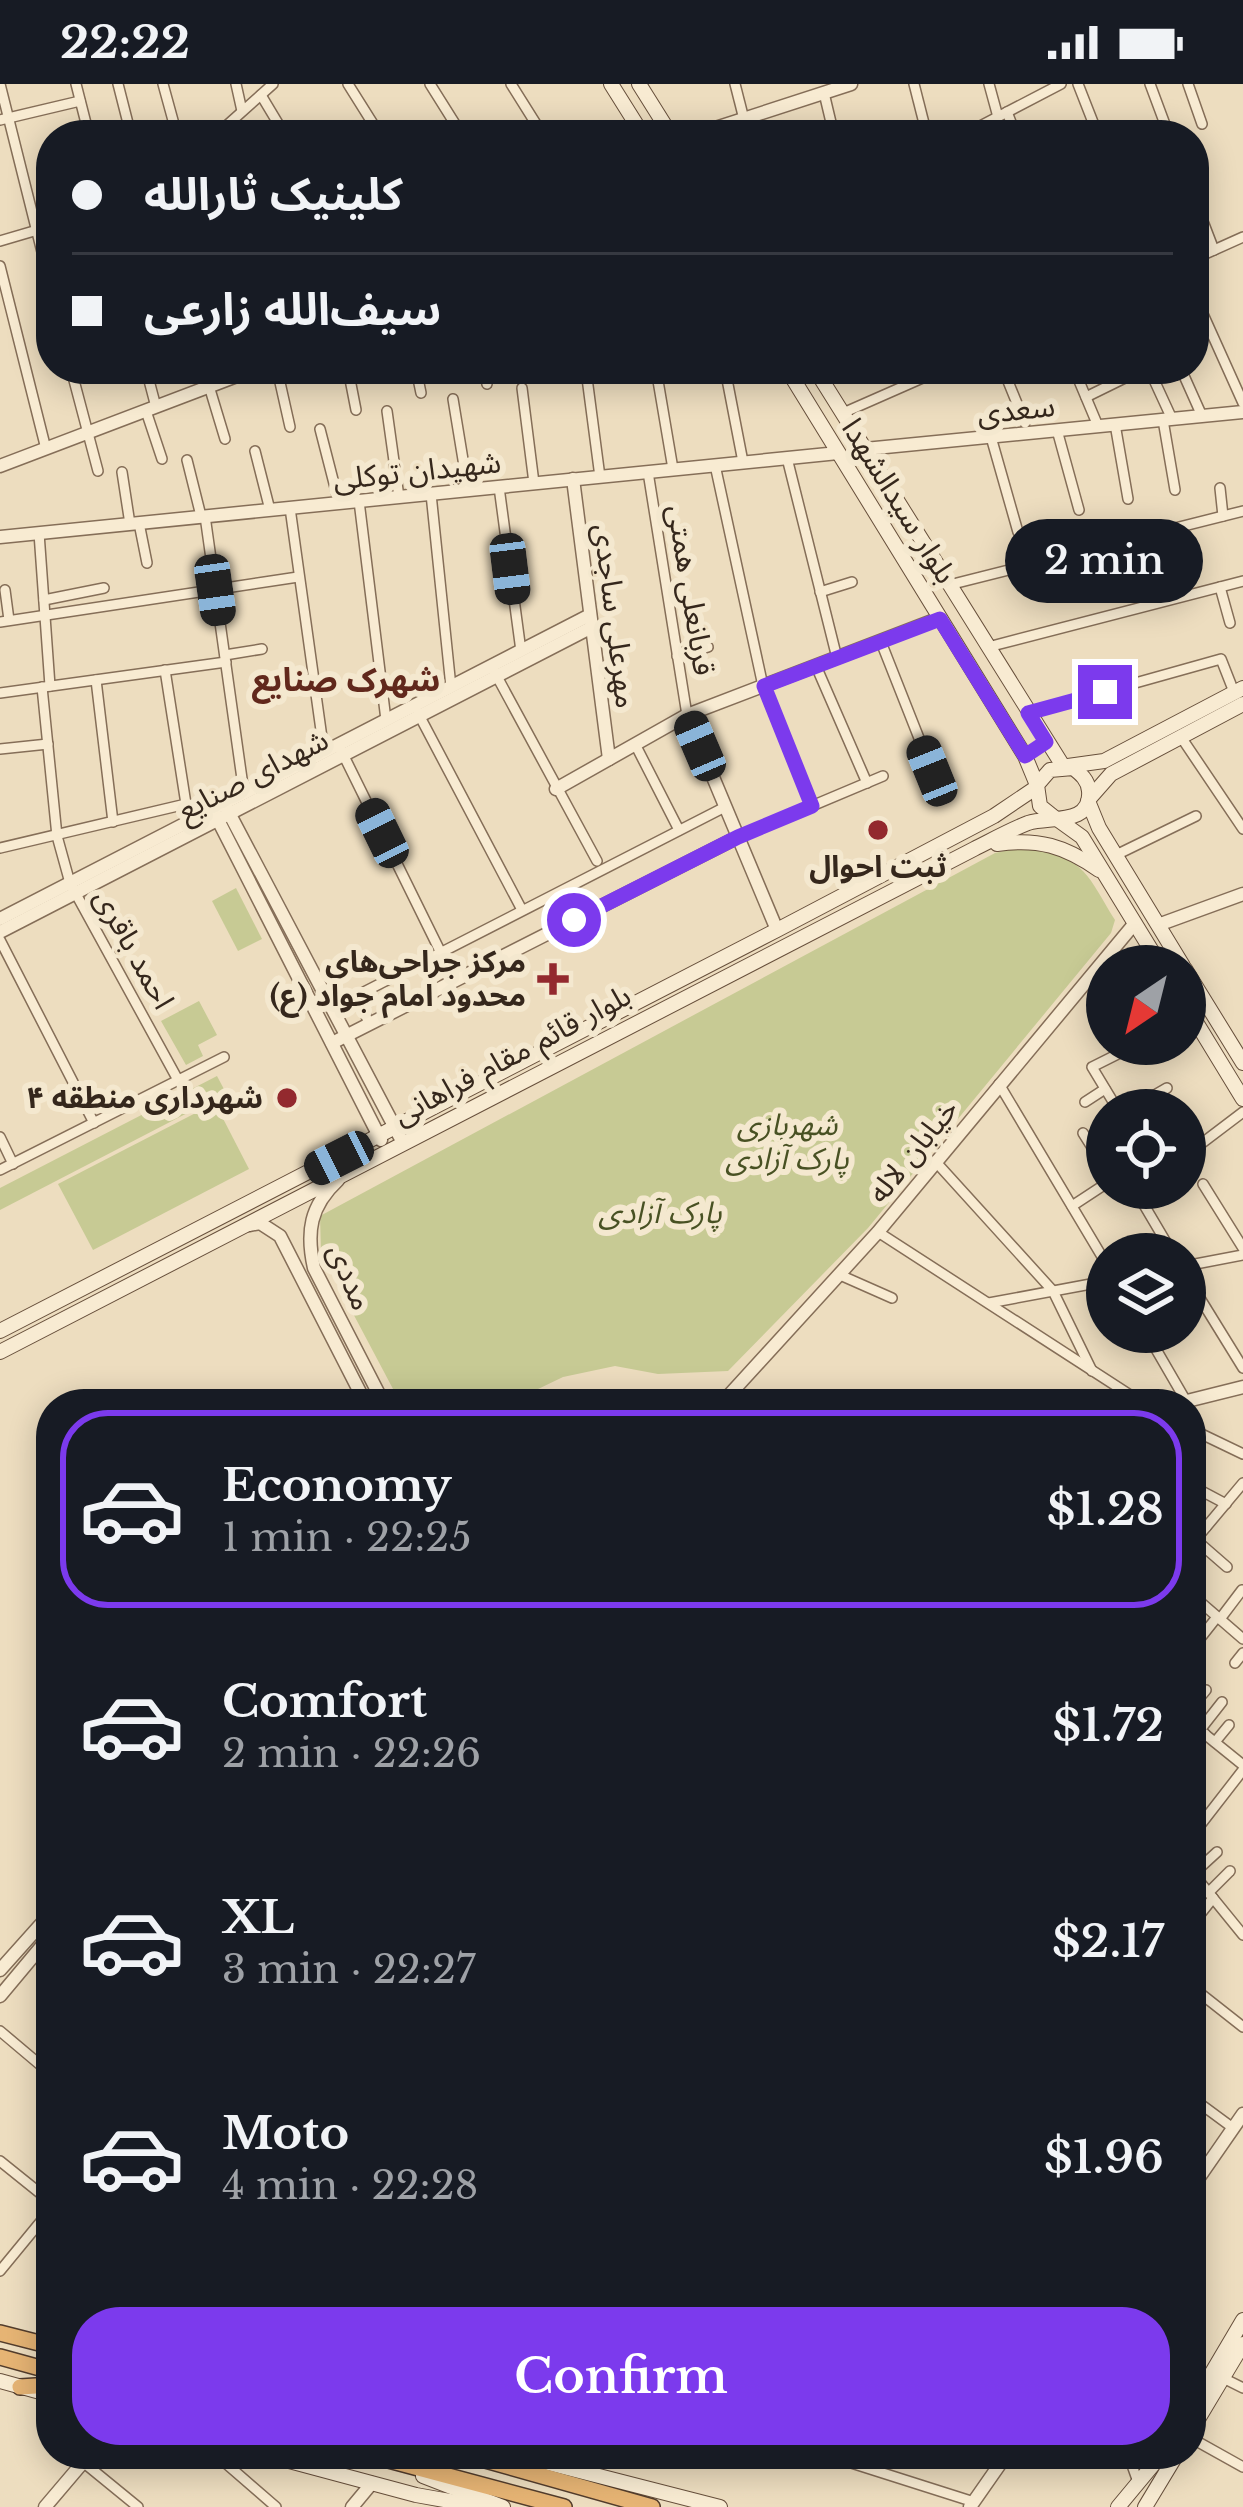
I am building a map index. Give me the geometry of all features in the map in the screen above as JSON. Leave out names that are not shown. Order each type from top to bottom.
[{"type":"highway","points":[[0,2333],[36,2342]]},
{"type":"highway","points":[[0,2357],[36,2367]]},
{"type":"highway","points":[[20,2387],[36,2386]]},
{"type":"highway","points":[[422,2469],[564,2507]]},
{"type":"highway","points":[[517,2469],[652,2507]]},
{"type":"main road","points":[[611,84],[634,120]]},
{"type":"main road","points":[[639,84],[661,120]]},
{"type":"main road","name":"بلوار سیدالشهدا","points":[[796,384],[1025,756],[1037,786]]},
{"type":"main road","name":"بلوار سیدالشهدا","points":[[825,384],[1064,766]]},
{"type":"main road","points":[[1056,818],[1080,814],[1111,774],[1181,737],[1240,695]]},
{"type":"main road","points":[[1148,945],[1082,837],[1040,806],[1037,786],[1044,774],[1104,760],[1240,695]]},
{"type":"main road","points":[[1025,756],[1046,742]]},
{"type":"main road","points":[[1064,766],[1084,778],[1099,828],[1170,945]]},
{"type":"main road","name":"بلوار قائم مقام فراهانی","points":[[399,1136],[994,816],[1037,786]]},
{"type":"main road","name":"بلوار قائم مقام فراهانی","points":[[0,1331],[974,849],[1029,823],[1056,818]]},
{"type":"main road","points":[[1082,837],[1099,828]]},
{"type":"main road","points":[[974,849],[1032,840],[1052,843],[1105,874]]},
{"type":"main road","points":[[1206,1003],[1243,1064]]},
{"type":"main road","points":[[1206,1042],[1243,1099]]},
{"type":"main road","name":"بلوار قائم مقام فراهانی","points":[[0,1352],[346,1172],[383,1144]]},
{"type":"main road","points":[[1206,2383],[1243,2320]]},
{"type":"main road","points":[[1206,2408],[1243,2344]]},
{"type":"main road","points":[[0,2381],[36,2392]]},
{"type":"main road","points":[[319,2469],[483,2507]]},
{"type":"main road","points":[[406,2469],[503,2507]]},
{"type":"main road","points":[[572,2469],[720,2507]]},
{"type":"main road","points":[[1118,2507],[1150,2469]]},
{"type":"main road","points":[[1145,2507],[1168,2469]]},
{"type":"street","points":[[0,84],[4,119],[36,227]]},
{"type":"street","points":[[76,84],[84,120]]},
{"type":"street","points":[[118,84],[127,120]]},
{"type":"street","points":[[163,84],[173,120]]},
{"type":"street","points":[[236,84],[242,111]]},
{"type":"street","points":[[232,120],[273,84]]},
{"type":"street","points":[[348,84],[371,120]]},
{"type":"street","points":[[430,84],[453,120]]},
{"type":"street","points":[[512,84],[534,120]]},
{"type":"street","points":[[735,84],[743,119]]},
{"type":"street","points":[[740,120],[823,88],[851,84]]},
{"type":"street","points":[[914,84],[923,120]]},
{"type":"street","points":[[989,84],[1006,120]]},
{"type":"street","points":[[991,120],[1061,84]]},
{"type":"street","points":[[1078,84],[1092,120]]},
{"type":"street","points":[[1150,84],[1163,120]]},
{"type":"street","points":[[1188,84],[1201,120]]},
{"type":"street","points":[[823,88],[831,120]]},
{"type":"street","points":[[261,95],[276,120]]},
{"type":"street","points":[[4,119],[80,101]]},
{"type":"street","points":[[0,241],[36,230]]},
{"type":"street","points":[[1209,237],[1214,250]]},
{"type":"street","points":[[1209,252],[1243,237]]},
{"type":"street","points":[[0,266],[46,449]]},
{"type":"street","points":[[1209,329],[1243,407]]},
{"type":"street","points":[[75,384],[98,471]]},
{"type":"street","points":[[148,384],[162,459]]},
{"type":"street","points":[[0,466],[213,384]]},
{"type":"street","points":[[280,384],[290,428]]},
{"type":"street","points":[[351,384],[356,410]]},
{"type":"street","points":[[419,384],[421,393]]},
{"type":"street","points":[[588,384],[600,477]]},
{"type":"street","points":[[659,384],[673,469]]},
{"type":"street","points":[[728,384],[743,462]]},
{"type":"street","points":[[843,413],[908,384]]},
{"type":"street","points":[[1009,384],[1025,423]]},
{"type":"street","points":[[1080,384],[1098,426]]},
{"type":"street","points":[[1086,397],[1114,384]]},
{"type":"street","points":[[1152,384],[1167,419],[1175,490]]},
{"type":"street","points":[[1188,384],[1202,416]]},
{"type":"street","points":[[209,386],[225,439]]},
{"type":"street","points":[[522,388],[534,483]]},
{"type":"street","points":[[453,399],[468,490]]},
{"type":"street","name":"سعدی","points":[[865,449],[1202,416],[1243,407]]},
{"type":"street","points":[[387,411],[399,497]]},
{"type":"street","points":[[1115,424],[1128,500]]},
{"type":"street","points":[[320,429],[339,502]]},
{"type":"street","points":[[1057,430],[1079,510]]},
{"type":"street","points":[[992,437],[1018,530],[1000,532]]},
{"type":"street","points":[[255,451],[270,509]]},
{"type":"street","name":"شهیدان توکلی","points":[[0,536],[838,453]]},
{"type":"street","points":[[787,458],[837,658]]},
{"type":"street","points":[[187,460],[203,516],[244,794]]},
{"type":"street","points":[[715,465],[764,686],[812,806]]},
{"type":"street","points":[[122,472],[147,563]]},
{"type":"street","name":"قربانعلی همتی","points":[[648,472],[687,715]]},
{"type":"street","name":"مهرعلی ساجدی","points":[[573,479],[609,759]]},
{"type":"street","points":[[500,487],[521,651]]},
{"type":"street","points":[[1220,488],[1223,516]]},
{"type":"street","points":[[430,494],[451,687]]},
{"type":"street","points":[[359,501],[386,721]]},
{"type":"street","points":[[290,508],[324,752]]},
{"type":"street","points":[[949,585],[1243,511]]},
{"type":"street","name":"احمد باقری","points":[[39,532],[57,836],[73,888],[178,1080]]},
{"type":"street","points":[[5,590],[5,621],[298,577]]},
{"type":"street","points":[[988,647],[1243,581]]},
{"type":"street","points":[[820,592],[852,582]]},
{"type":"street","points":[[1220,587],[1230,623]]},
{"type":"street","points":[[44,600],[104,588]]},
{"type":"street","points":[[556,789],[687,715],[940,619]]},
{"type":"street","name":"شهدای صنایع","points":[[0,919],[73,888],[591,621]]},
{"type":"street","name":"شهدای صنایع","points":[[0,936],[170,832],[221,812],[244,794],[324,752],[341,750],[386,721],[417,711],[451,687],[494,671],[521,651],[566,634]]},
{"type":"street","points":[[881,642],[932,771]]},
{"type":"street","points":[[677,656],[708,647]]},
{"type":"street","points":[[0,693],[166,670],[262,649]]},
{"type":"street","points":[[1028,713],[1220,659],[1240,695]]},
{"type":"street","points":[[816,666],[867,783]]},
{"type":"street","points":[[0,848],[187,804],[166,670]]},
{"type":"street","points":[[494,671],[596,861]]},
{"type":"street","points":[[95,680],[112,821]]},
{"type":"street","points":[[417,711],[522,910]]},
{"type":"street","points":[[687,715],[777,930]]},
{"type":"street","points":[[1181,737],[1243,829]]},
{"type":"street","points":[[0,749],[48,744]]},
{"type":"street","points":[[635,744],[679,830]]},
{"type":"street","points":[[341,750],[440,951]]},
{"type":"street","points":[[332,1043],[738,837],[883,776]]},
{"type":"street","points":[[370,1024],[358,995],[725,807]]},
{"type":"street","points":[[163,809],[170,832]]},
{"type":"street","points":[[221,812],[399,1136]]},
{"type":"street","points":[[221,812],[383,1144]]},
{"type":"street","points":[[1116,855],[1196,816]]},
{"type":"street","points":[[1158,925],[1243,894]]},
{"type":"street","name":"خیابان لاله","points":[[736,1389],[878,1232],[1135,923]]},
{"type":"street","points":[[0,936],[94,1123]]},
{"type":"street","points":[[0,1170],[224,1057]]},
{"type":"street","points":[[1085,1102],[1106,1088],[1092,1067],[1096,1065]]},
{"type":"street","points":[[999,1084],[1088,1233]]},
{"type":"street","points":[[1206,1140],[1243,1112]]},
{"type":"street","points":[[1083,1133],[1086,1138]]},
{"type":"street","points":[[0,1137],[13,1164]]},
{"type":"street","points":[[935,1161],[1053,1291],[1092,1371]]},
{"type":"street","name":"مددی","points":[[346,1172],[322,1196],[312,1216],[309,1244],[314,1268],[376,1389]]},
{"type":"street","points":[[1206,1189],[1243,1251],[1206,1263]]},
{"type":"street","points":[[1072,1206],[1086,1197]]},
{"type":"street","name":"مددی","points":[[242,1226],[260,1223],[280,1236],[359,1389]]},
{"type":"street","points":[[878,1232],[1120,1389]]},
{"type":"street","points":[[292,1260],[300,1245],[309,1244]]},
{"type":"street","points":[[840,1275],[892,1298]]},
{"type":"street","points":[[988,1304],[1086,1285]]},
{"type":"street","points":[[1206,1305],[1243,1368]]},
{"type":"street","points":[[1156,1353],[1174,1389]]},
{"type":"street","points":[[1206,1396],[1243,1387]]},
{"type":"street","points":[[1206,1436],[1243,1454]]},
{"type":"street","points":[[1206,1527],[1243,1484]]},
{"type":"street","points":[[1206,1492],[1243,1508]]},
{"type":"street","points":[[1206,1552],[1227,1567]]},
{"type":"street","points":[[1206,1632],[1243,1590]]},
{"type":"street","points":[[1206,1607],[1242,1634]]},
{"type":"street","points":[[1235,1663],[1243,1653]]},
{"type":"street","points":[[1206,1727],[1222,1702]]},
{"type":"street","points":[[1206,1731],[1229,1725]]},
{"type":"street","points":[[1206,1735],[1243,1767],[1206,1817]]},
{"type":"street","points":[[1206,1864],[1217,1852]]},
{"type":"street","points":[[1206,1903],[1231,1871]]},
{"type":"street","points":[[1206,1891],[1243,1935]]},
{"type":"street","points":[[1234,1924],[1243,1913]]},
{"type":"street","points":[[0,1970],[36,1930]]},
{"type":"street","points":[[0,1996],[36,1952]]},
{"type":"street","points":[[1206,1998],[1243,2027]]},
{"type":"street","points":[[0,2031],[36,2061]]},
{"type":"street","points":[[1206,2108],[1233,2128]]},
{"type":"street","points":[[1206,2167],[1243,2114]]},
{"type":"street","points":[[0,2161],[36,2192]]},
{"type":"street","points":[[3,2266],[36,2224]]},
{"type":"street","points":[[1223,2378],[1243,2388]]},
{"type":"street","points":[[1206,2444],[1243,2467]]},
{"type":"street","points":[[45,2507],[78,2469]]},
{"type":"street","points":[[98,2469],[138,2507]]},
{"type":"street","points":[[232,2469],[276,2507]]},
{"type":"street","points":[[871,2469],[972,2505],[997,2469]]},
{"type":"street","points":[[1133,2469],[1138,2485]]},
{"type":"street","points":[[352,2507],[372,2483]]},
{"type":"street","points":[[416,2495],[430,2507]]},
{"type":"green space","name":"پارک آزادی","points":[[1027,846],[1073,863],[1097,889],[1115,920],[1101,945],[1086,945],[1086,963],[868,1228],[728,1371],[658,1374],[615,1366],[563,1377],[538,1389],[393,1389],[321,1253],[320,1216],[995,853]]},
{"type":"green space","points":[[236,888],[262,939],[238,951],[212,901]]},
{"type":"green space","points":[[199,1001],[217,1035],[198,1045],[203,1056],[186,1065],[161,1021]]},
{"type":"green space","points":[[217,1076],[226,1093],[0,1210],[0,1188]]},
{"type":"green space","points":[[215,1103],[249,1169],[93,1250],[58,1184]]},
{"type":"place","name":"ثبت احوال","points":[[878,830]]},
{"type":"place","name":"مرکز جراحی‌های محدود امام جواد (ع)","points":[[553,979]]},
{"type":"place","name":"شهرداری منطقه ۴","points":[[287,1098]]},
{"type":"district","name":"شهرک صنایع","points":[[346,679]]},
{"type":"route","points":[[574,920],[738,837],[812,806],[764,686],[940,619],[1025,756],[1046,742],[1028,713],[1105,692]]},
{"type":"park label","name":"شهربازی پارک آزادی","points":[[787,1142]]}]
